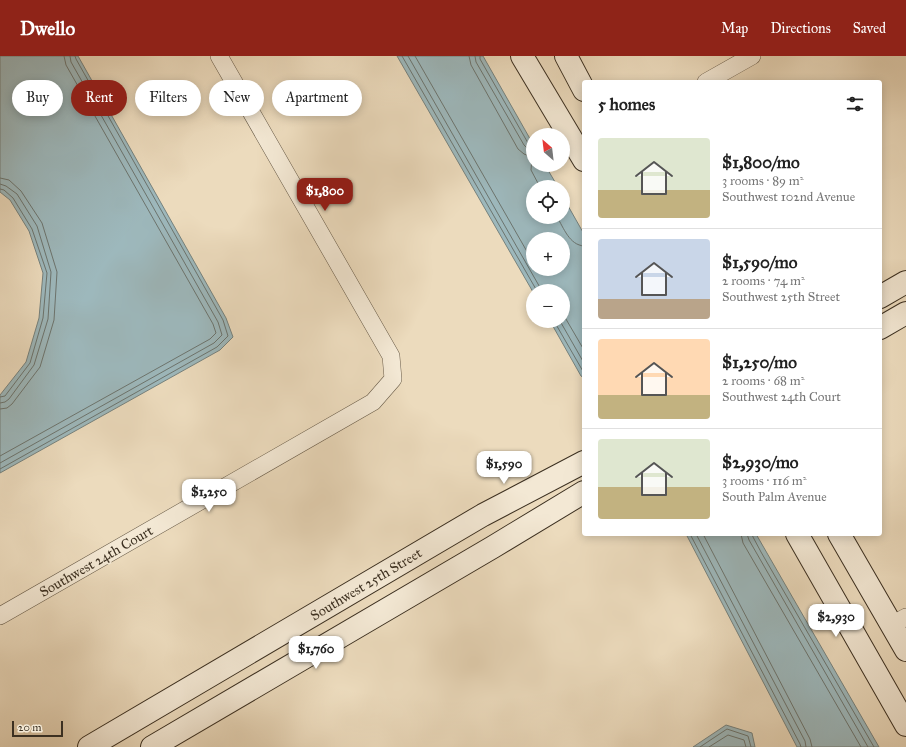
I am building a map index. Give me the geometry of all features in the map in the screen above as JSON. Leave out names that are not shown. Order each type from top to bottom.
[{"type":"street","name":"Southwest 24th Court","points":[[0,616],[373,402],[393,379],[392,356],[219,56]]},
{"type":"street","points":[[522,56],[582,157]]},
{"type":"street","points":[[566,56],[582,86]]},
{"type":"street","points":[[710,80],[752,56]]},
{"type":"street","points":[[882,296],[906,282]]},
{"type":"street","points":[[882,327],[906,313]]},
{"type":"street","name":"Southwest 25th Street","points":[[89,747],[483,515],[582,463]]},
{"type":"street","points":[[152,747],[582,493]]},
{"type":"street","points":[[798,536],[906,725]]},
{"type":"street","points":[[841,536],[899,621],[906,650]]},
{"type":"water","points":[[0,56],[78,56],[92,80],[71,80],[71,116],[112,116],[226,318],[233,337],[220,350],[0,473],[0,395],[26,362],[39,318],[43,273],[29,231],[10,200],[0,192]]},
{"type":"water","points":[[397,56],[483,56],[526,132],[526,172],[549,172],[554,180],[526,180],[526,224],[570,224],[570,209],[582,230],[582,377],[554,328],[570,328],[570,284],[528,284]]},
{"type":"water","points":[[687,536],[757,536],[879,747],[797,747]]},
{"type":"water","points":[[726,725],[752,733],[755,747],[693,747]]}]
